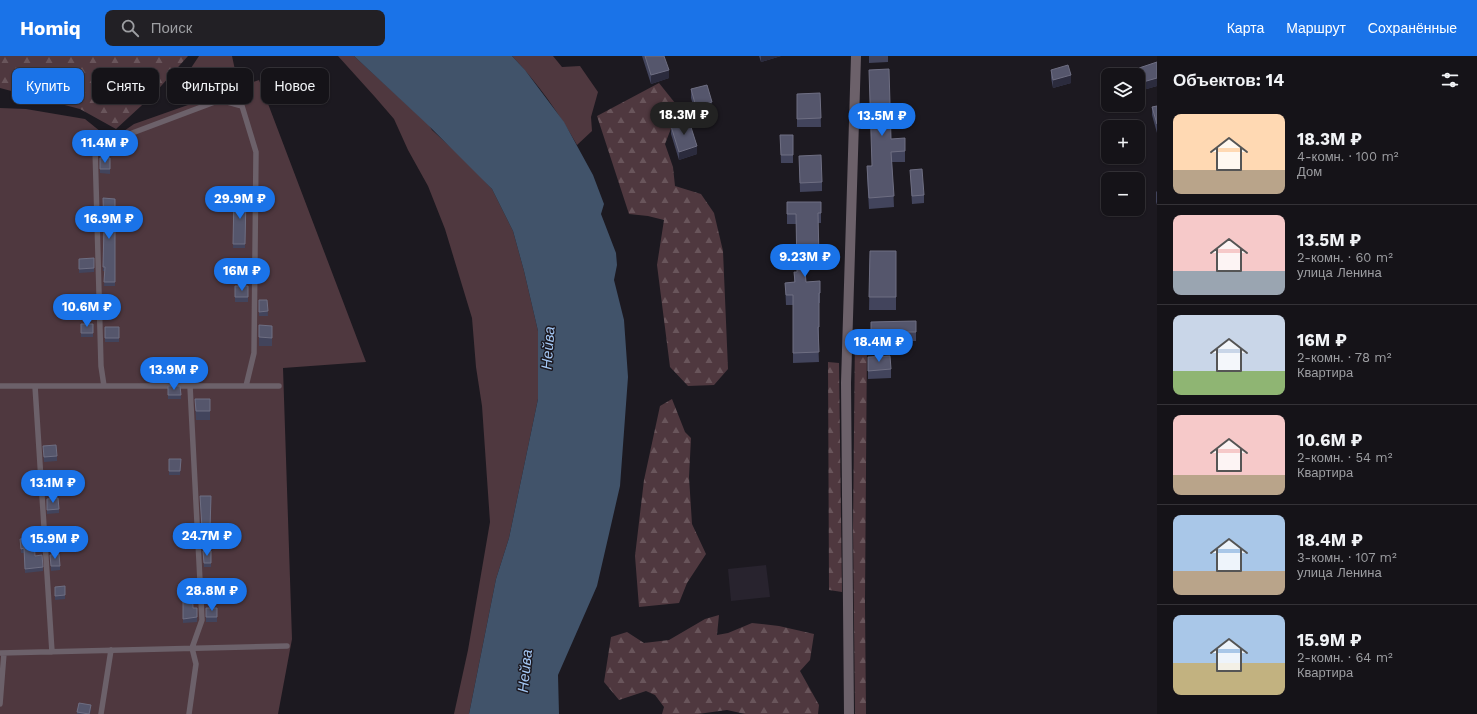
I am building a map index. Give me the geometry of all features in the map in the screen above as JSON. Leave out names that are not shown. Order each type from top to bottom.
[{"type":"street","points":[[849,714],[846,383],[856,56]]},
{"type":"lane","points":[[104,386],[101,366],[95,147],[220,100],[242,106],[256,152],[254,353],[246,386]]},
{"type":"lane","points":[[0,386],[279,386]]},
{"type":"lane","points":[[35,386],[52,652]]},
{"type":"lane","points":[[189,714],[196,664],[192,648],[202,620],[190,386]]},
{"type":"lane","points":[[0,704],[2,653],[287,646]]},
{"type":"lane","points":[[101,714],[111,650]]},
{"type":"shaded area","points":[[766,565],[770,597],[731,601],[728,569]]},
{"type":"green space","points":[[0,56],[188,56],[177,68],[167,68],[167,79],[159,88],[159,68],[92,68],[92,104],[143,104],[116,129],[80,109],[61,104],[84,104],[84,68],[12,68],[12,91],[0,88]]},
{"type":"green space","points":[[199,56],[232,56],[235,68],[191,68]]},
{"type":"green space","points":[[338,56],[354,56],[429,125],[432,130],[467,162],[492,189],[513,231],[538,331],[538,399],[509,538],[496,579],[469,714],[454,714],[468,650],[490,522],[482,406],[476,367],[472,318],[445,229],[428,186],[408,150],[394,119]]},
{"type":"green space","points":[[512,56],[553,56],[562,67],[580,66],[598,92],[591,117],[592,131],[577,145],[547,98]]},
{"type":"green space","points":[[259,80],[261,85],[261,104],[268,104],[366,362],[283,368],[292,639],[278,714],[0,714],[0,108],[26,109],[85,119],[111,140],[134,124],[191,104],[253,104],[253,82]]},
{"type":"green space","points":[[659,83],[679,108],[665,144],[673,167],[675,186],[701,194],[714,213],[723,251],[728,369],[714,385],[688,386],[670,367],[657,265],[664,220],[648,216],[629,214],[597,116]]},
{"type":"green space","points":[[855,335],[867,335],[865,603],[866,714],[855,714],[853,528]]},
{"type":"green space","points":[[828,362],[839,363],[842,592],[829,590]]},
{"type":"green space","points":[[672,399],[685,432],[691,438],[689,477],[692,524],[706,554],[687,583],[679,603],[639,607],[635,556],[644,480],[660,406]]},
{"type":"green space","points":[[719,615],[717,635],[728,633],[752,623],[779,626],[814,634],[810,660],[800,671],[819,705],[818,714],[745,714],[727,710],[698,714],[662,714],[664,707],[655,695],[646,691],[619,700],[604,682],[611,637],[627,632],[644,643],[669,640],[705,619]]},
{"type":"water","name":"Нейва","points":[[354,56],[512,56],[525,70],[564,122],[593,175],[604,204],[601,214],[616,253],[617,265],[614,280],[624,320],[628,377],[620,486],[597,586],[558,675],[559,714],[469,714],[496,579],[509,538],[538,399],[538,331],[513,231],[492,189],[429,126]]},
{"type":"building","points":[[645,56],[664,56],[669,70],[651,75]]},
{"type":"building","points":[[1157,62],[1157,78],[1145,81],[1145,68],[1139,68]]},
{"type":"building","points":[[1068,65],[1071,75],[1053,80],[1051,70]]},
{"type":"building","points":[[889,69],[891,139],[905,138],[905,151],[891,152],[894,196],[869,198],[867,166],[872,166],[869,70]]},
{"type":"building","points":[[707,85],[712,102],[696,107],[691,89]]},
{"type":"building","points":[[820,93],[821,118],[797,119],[797,94]]},
{"type":"building","points":[[1157,106],[1157,124],[1152,107]]},
{"type":"building","points":[[689,121],[697,146],[679,152],[671,126]]},
{"type":"building","points":[[780,135],[793,135],[793,155],[781,155]]},
{"type":"building","points":[[821,155],[822,182],[800,183],[799,156]]},
{"type":"building","points":[[100,158],[110,158],[110,169],[100,169]]},
{"type":"building","points":[[922,169],[924,195],[912,196],[910,170]]},
{"type":"building","points":[[234,196],[246,196],[245,244],[233,244]]},
{"type":"building","points":[[103,198],[115,199],[115,282],[104,282]]},
{"type":"building","points":[[787,202],[821,202],[821,213],[818,213],[819,259],[804,259],[806,282],[820,281],[818,327],[819,352],[793,353],[793,295],[786,295],[785,283],[795,282],[794,272],[797,272],[796,214],[787,214]]},
{"type":"building","points":[[870,251],[896,251],[896,297],[869,297]]},
{"type":"building","points":[[94,258],[94,268],[79,269],[79,259]]},
{"type":"building","points":[[235,286],[248,286],[248,297],[235,297]]},
{"type":"building","points":[[259,300],[267,300],[268,311],[259,312]]},
{"type":"building","points":[[916,321],[916,332],[871,332],[871,322]]},
{"type":"building","points":[[81,324],[93,324],[93,333],[81,333]]},
{"type":"building","points":[[259,325],[272,326],[272,338],[259,337]]},
{"type":"building","points":[[105,327],[119,327],[119,338],[105,338]]},
{"type":"building","points":[[890,356],[891,369],[868,371],[868,357]]},
{"type":"building","points":[[168,386],[180,386],[181,395],[168,395]]},
{"type":"building","points":[[195,399],[210,399],[210,411],[196,411]]},
{"type":"building","points":[[56,445],[57,456],[44,457],[43,446]]},
{"type":"building","points":[[169,459],[181,459],[180,471],[169,471]]},
{"type":"building","points":[[200,496],[211,496],[210,528],[202,528]]},
{"type":"building","points":[[58,498],[59,509],[47,510],[47,499]]},
{"type":"building","points":[[34,538],[35,556],[42,555],[43,567],[25,569],[24,548],[21,549],[20,539]]},
{"type":"building","points":[[203,551],[211,551],[211,563],[204,563]]},
{"type":"building","points":[[59,554],[60,566],[51,566],[50,555]]},
{"type":"building","points":[[179,584],[192,584],[193,608],[197,608],[197,617],[183,619],[183,596],[179,595]]},
{"type":"building","points":[[65,586],[65,595],[55,596],[55,587]]},
{"type":"building","points":[[206,608],[217,608],[217,617],[206,617]]},
{"type":"building","points":[[79,703],[91,705],[89,714],[77,712]]}]
